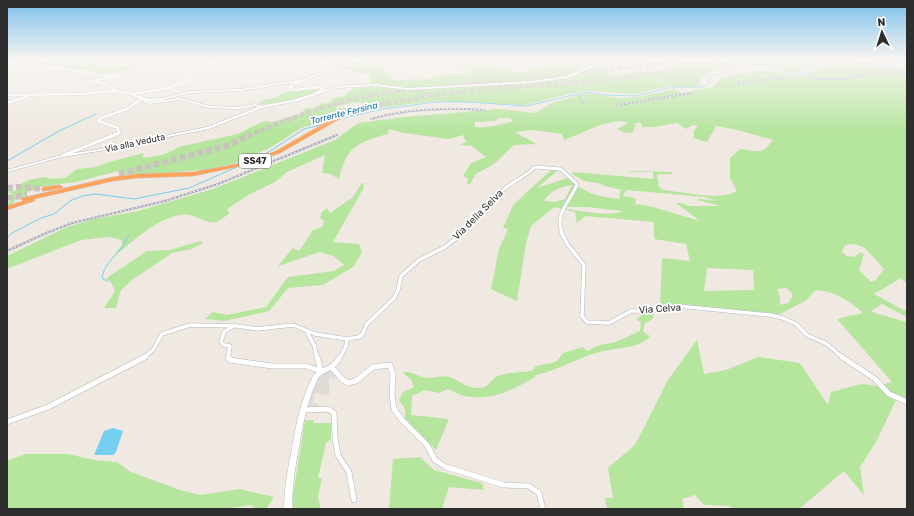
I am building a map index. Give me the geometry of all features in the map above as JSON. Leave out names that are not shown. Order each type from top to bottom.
[{"type":"highway","name":"SS47","points":[[26,197],[113,179],[137,176],[210,172],[259,159],[286,148],[341,117],[366,107]]},
{"type":"highway","name":"SS47","points":[[68,188],[119,174]]},
{"type":"highway","points":[[44,189],[68,188]]},
{"type":"highway","points":[[7,208],[68,188]]},
{"type":"street","points":[[107,84],[114,89],[112,91]]},
{"type":"street","points":[[131,94],[165,89],[178,84]]},
{"type":"street","points":[[7,95],[88,94],[112,91],[124,92],[147,100],[162,99],[191,92],[249,89],[279,84]]},
{"type":"street","points":[[294,84],[290,87],[294,90],[320,87],[324,88],[313,95]]},
{"type":"street","points":[[147,100],[145,102],[146,103],[180,99],[210,107],[238,108],[255,105],[261,107],[292,101],[342,86],[375,84]]},
{"type":"street","points":[[377,84],[408,89],[507,84]]},
{"type":"street","points":[[7,103],[35,94]]},
{"type":"street","points":[[62,156],[117,134],[119,132],[118,128],[98,121],[101,118],[129,109],[141,99]]},
{"type":"street","name":"Via alla Veduta","points":[[7,171],[62,156],[131,145],[208,128],[261,107]]},
{"type":"street","name":"Via della Selva","points":[[347,339],[359,338],[362,335],[367,324],[394,298],[398,290],[401,276],[409,268],[419,260],[445,247],[464,233],[502,190],[528,174],[535,167],[561,169]]},
{"type":"street","name":"Via Celva","points":[[561,169],[577,184],[571,198],[562,209],[560,231],[564,239],[584,265],[582,316],[587,322],[609,323],[631,311],[651,311],[678,306],[770,315],[783,318],[796,324],[807,335],[827,344],[845,359],[875,379],[889,394],[907,402]]},
{"type":"street","points":[[7,422],[48,407],[146,356],[153,350],[159,337],[168,330],[196,325],[237,326],[257,329],[293,325],[307,332],[347,339],[346,345],[332,368],[318,373],[306,366],[272,366],[230,360],[228,358],[230,346],[224,345],[221,342],[223,332],[226,329],[237,326]]},
{"type":"street","points":[[288,509],[288,495],[303,410],[308,392],[318,373],[314,345],[307,332]]},
{"type":"street","points":[[332,368],[344,381],[350,382],[359,378],[371,368],[378,365],[390,365],[393,375],[392,395],[394,409],[402,420],[427,445],[435,460],[446,467],[504,485],[530,486],[539,494],[542,509]]},
{"type":"street","points":[[303,410],[328,409],[334,413],[335,438],[338,455],[349,472],[354,500]]},
{"type":"green space","points":[[370,84],[700,84],[699,86],[681,88],[668,86],[636,94],[590,91],[573,93],[525,105],[434,101],[369,109],[361,102],[351,103],[333,108],[352,109],[323,122],[301,128],[273,146],[237,163],[213,169],[164,173],[128,175],[118,171],[76,182],[44,186],[27,192],[23,198],[16,199],[12,204],[7,205],[13,198],[11,197],[14,194],[7,192],[17,190],[21,184],[29,180],[44,177],[52,179],[65,178],[77,169],[96,167],[144,153],[142,158],[161,155],[178,147],[238,134],[264,121],[272,122],[298,115],[307,108],[314,109],[321,103],[330,103],[334,98],[344,96],[353,89],[368,87]]},
{"type":"green space","points":[[716,84],[907,84],[907,284],[901,278],[874,294],[907,312],[907,317],[882,304],[871,311],[907,322],[907,400],[897,398],[876,442],[860,467],[864,495],[844,471],[799,509],[732,509],[730,506],[704,505],[695,495],[682,499],[684,509],[607,509],[605,498],[613,498],[608,468],[635,445],[668,380],[697,340],[704,374],[726,370],[758,357],[800,363],[828,405],[831,392],[861,384],[879,386],[892,382],[837,319],[863,313],[841,297],[816,290],[805,301],[778,315],[676,304],[660,307],[662,258],[690,261],[686,244],[654,239],[654,222],[585,216],[577,223],[575,212],[554,207],[531,226],[526,243],[517,301],[491,289],[499,249],[508,229],[503,228],[513,205],[551,170],[557,171],[537,188],[567,178],[591,193],[603,197],[619,199],[621,190],[598,183],[584,181],[572,174],[573,172],[653,179],[653,172],[629,172],[631,171],[672,172],[672,174],[657,174],[659,187],[664,190],[712,196],[730,194],[737,191],[730,178],[730,158],[740,149],[755,151],[762,150],[773,140],[738,130],[716,126],[707,142],[694,138],[694,131],[698,126],[693,125],[686,129],[677,123],[655,127],[642,127],[641,123],[636,123],[633,132],[626,133],[617,129],[628,123],[622,121],[615,122],[596,127],[564,140],[562,134],[532,130],[515,132],[536,144],[514,145],[494,164],[476,174],[470,184],[467,184],[468,178],[463,176],[471,163],[486,157],[472,146],[460,145],[466,142],[463,135],[448,139],[405,133],[389,129],[387,132],[390,133],[370,139],[350,152],[342,167],[339,179],[330,174],[322,173],[325,155],[287,172],[275,182],[250,194],[227,209],[229,214],[218,221],[208,222],[190,215],[180,215],[162,221],[153,226],[113,257],[122,245],[122,240],[110,237],[81,240],[7,269],[7,256],[67,227],[94,219],[138,211],[213,189],[335,140],[358,123],[404,117],[500,109],[535,113],[552,103],[586,93],[621,98],[639,97],[673,89],[682,93],[713,87]],"holes":[[[499,118],[510,118],[513,121],[494,126],[475,127],[475,122],[496,121]],[[572,185],[565,199],[555,202],[544,201],[552,192]],[[626,190],[704,197],[718,201],[697,200],[721,206],[688,206],[682,203],[676,203],[700,221],[650,206],[635,204],[635,198],[623,196]],[[566,207],[587,207],[623,211],[618,213],[603,214],[566,209]],[[855,244],[865,248],[884,269],[876,280],[871,282],[859,270],[864,254],[860,252],[855,257],[847,256],[842,252],[845,245]],[[707,268],[753,270],[754,290],[704,291]],[[786,288],[791,292],[793,296],[788,303],[780,305],[780,297],[777,289]]]},
{"type":"green space","points":[[314,88],[321,89],[299,98],[274,104],[258,103],[267,99],[272,99],[285,92]]},
{"type":"green space","points":[[362,183],[364,183],[363,189],[333,242],[359,244],[362,252],[353,267],[323,285],[288,288],[269,311],[224,321],[205,319],[213,312],[227,315],[266,307],[288,277],[334,271],[344,265],[333,256],[320,252],[278,266],[293,248],[299,251],[313,230],[322,227],[324,221],[320,218],[322,212],[327,208],[330,213],[353,197]]},
{"type":"green space","points":[[201,241],[203,243],[192,249],[172,253],[132,280],[121,290],[116,308],[104,308],[115,291],[110,281],[106,280],[108,277],[147,251],[169,250]]},
{"type":"green space","points":[[654,312],[653,319],[645,323],[643,332],[650,336],[641,343],[629,347],[592,354],[550,371],[535,375],[535,377],[527,382],[502,393],[493,396],[475,397],[463,395],[447,389],[440,393],[425,390],[412,396],[411,415],[449,419],[436,450],[405,419],[405,409],[399,400],[403,392],[414,387],[411,379],[404,374],[404,372],[410,372],[428,378],[443,376],[449,377],[467,386],[481,388],[486,386],[496,377],[532,371],[536,366],[557,361],[563,353],[583,347],[587,351],[600,345],[616,342],[640,331],[641,322],[636,320],[644,313]]},
{"type":"green space","points":[[305,420],[314,420],[313,423],[331,423],[331,439],[326,443],[318,478],[322,478],[318,497],[321,509],[293,509],[293,495]]},
{"type":"green space","points":[[25,454],[68,454],[94,460],[117,462],[131,472],[180,490],[200,495],[240,489],[274,497],[266,509],[254,509],[252,505],[223,509],[7,509],[7,461]]},
{"type":"green space","points":[[420,457],[434,470],[482,483],[484,490],[449,487],[442,509],[389,509],[393,459]]},
{"type":"shaded area","points":[[331,370],[338,377],[329,379],[329,395],[315,393],[313,403],[318,403],[317,407],[306,408],[316,379],[322,373]]},
{"type":"water","points":[[113,428],[123,431],[116,452],[113,455],[94,455],[104,431]]},
{"type":"waterway","name":"Torrente Fersina","points":[[578,94],[587,92],[606,95],[637,96],[670,87],[702,87],[709,84]]},
{"type":"waterway","name":"Torrente Fersina","points":[[340,119],[382,109],[436,102],[468,102],[526,106],[578,94]]},
{"type":"waterway","points":[[578,94],[583,104]]},
{"type":"waterway","points":[[7,161],[59,131],[96,114]]},
{"type":"waterway","name":"Torrente Fersina","points":[[264,155],[304,129],[324,124]]},
{"type":"waterway","name":"Torrente Fersina","points":[[7,238],[12,233],[41,218],[54,214],[70,201],[82,196],[96,194],[134,199],[189,188],[237,167]]},
{"type":"waterway","points":[[108,282],[102,278],[103,272],[126,242],[128,236]]},
{"type":"tunnel","points":[[450,86],[468,84]]},
{"type":"tunnel","points":[[366,107],[427,96],[491,88],[556,84]]},
{"type":"tunnel","points":[[248,136],[297,116],[349,100],[383,93],[426,89]]},
{"type":"tunnel","points":[[119,174],[226,146],[250,135]]},
{"type":"tunnel","points":[[7,188],[17,187],[44,189]]},
{"type":"tunnel","points":[[7,198],[27,195]]},
{"type":"railway","points":[[618,105],[690,93]]},
{"type":"railway","points":[[371,119],[385,115],[427,109],[484,110]]},
{"type":"railway","points":[[7,251],[72,223],[165,201],[218,184],[337,135]]}]
